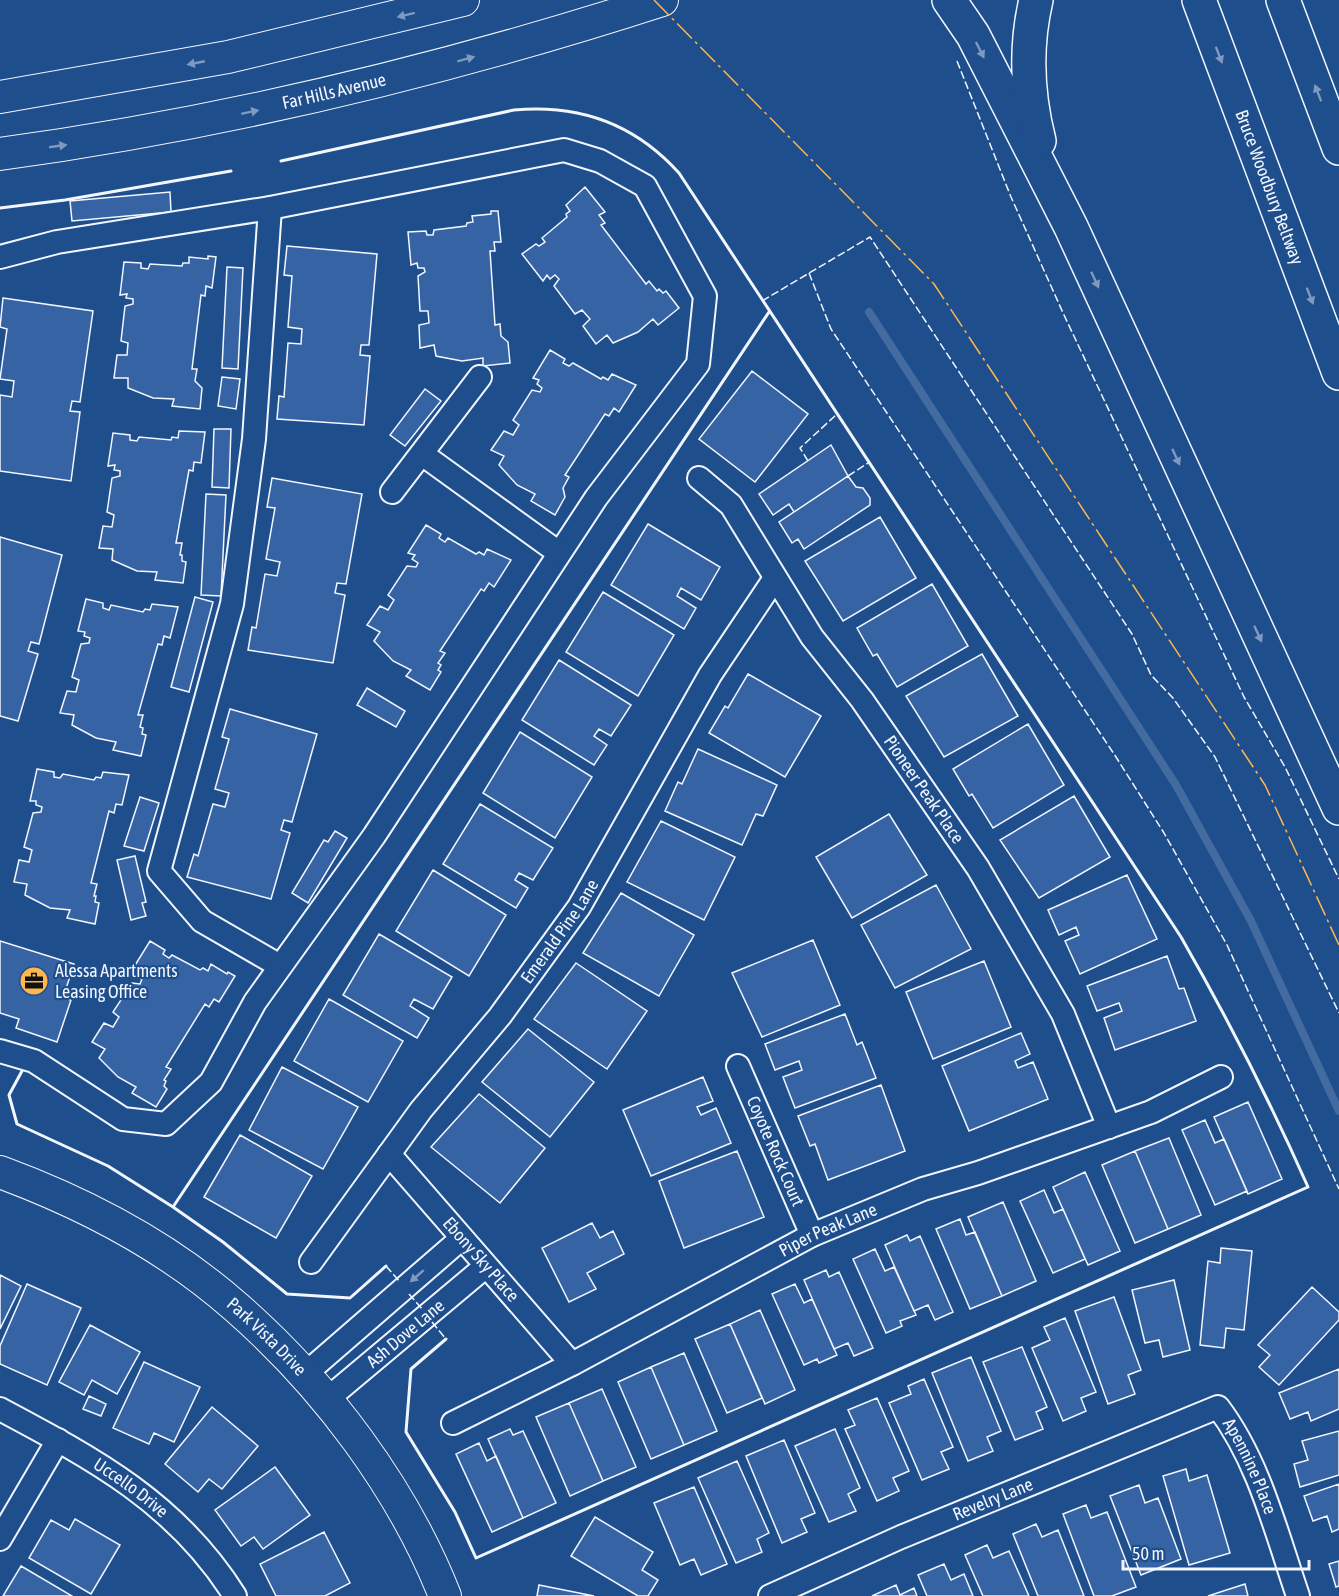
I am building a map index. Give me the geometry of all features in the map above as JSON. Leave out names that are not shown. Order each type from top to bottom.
[{"type":"highway","points":[[949,0],[973,35],[1071,227],[1339,808]]},
{"type":"highway","points":[[1036,0],[1029,50],[1032,106],[1041,146],[1071,227]]},
{"type":"highway","name":"Bruce Woodbury Beltway","points":[[1198,0],[1339,373]]},
{"type":"highway","points":[[1283,0],[1339,148]]},
{"type":"main road","points":[[0,97],[228,57],[463,0]]},
{"type":"main road","name":"Far Hills Avenue","points":[[0,154],[189,124],[368,85],[502,49],[662,0]]},
{"type":"main road","name":"Park Vista Drive","points":[[0,1172],[72,1202],[160,1251],[236,1307],[304,1375],[379,1472],[424,1550],[445,1596]]},
{"type":"street","points":[[0,257],[57,242],[270,208],[564,150],[600,161],[645,186],[705,296],[698,364],[596,498],[515,625],[374,836],[255,1002],[211,1082],[166,1124],[123,1119],[33,1060],[0,1051]]},
{"type":"street","points":[[270,208],[254,439],[232,604],[159,871],[202,921],[280,966]]},
{"type":"street","points":[[392,492],[480,377]]},
{"type":"street","points":[[422,454],[559,553]]},
{"type":"street","name":"Pioneer Peak Place","points":[[699,478],[731,505],[812,637],[862,700],[978,868],[1063,1014],[1109,1126]]},
{"type":"street","name":"Emerald Pine Lane","points":[[311,1262],[449,1074],[500,1016],[579,907],[710,675],[775,578]]},
{"type":"street","name":"Coyote Rock Court","points":[[738,1066],[812,1235]]},
{"type":"street","name":"Piper Peak Lane","points":[[453,1423],[572,1364],[812,1235],[923,1189],[978,1173],[1150,1112],[1221,1077]]},
{"type":"street","name":"Ebony Sky Place","points":[[389,1154],[572,1364]]},
{"type":"street","name":"Ash Dove Lane","points":[[304,1375],[462,1238]]},
{"type":"street","name":"Ash Dove Lane","points":[[325,1401],[486,1266]]},
{"type":"street","name":"Revelry Lane","points":[[770,1596],[901,1537],[1218,1407]]},
{"type":"street","name":"Apennine Place","points":[[1218,1407],[1234,1428],[1246,1452],[1298,1596]]},
{"type":"street","name":"Uccello Drive","points":[[0,1409],[96,1462],[164,1510],[216,1566],[235,1596]]},
{"type":"street","points":[[0,1539],[58,1440]]},
{"type":"building","points":[[585,187],[605,212],[599,215],[605,223],[601,225],[646,284],[649,281],[657,291],[659,289],[663,293],[666,291],[679,308],[658,325],[653,319],[638,332],[613,343],[607,335],[596,344],[583,326],[590,319],[582,310],[575,314],[554,286],[559,279],[555,275],[550,279],[547,275],[543,281],[522,254],[536,244],[539,246],[545,242],[542,238],[567,217],[566,214],[570,211],[566,205]]},
{"type":"building","points":[[170,192],[171,212],[72,221],[70,201]]},
{"type":"building","points":[[491,211],[498,211],[501,242],[494,242],[495,251],[490,251],[495,325],[500,324],[501,336],[508,342],[510,363],[483,366],[483,358],[462,361],[436,356],[434,345],[420,348],[419,325],[429,323],[428,311],[420,311],[418,276],[425,272],[424,268],[418,268],[417,263],[411,265],[408,232],[426,231],[427,235],[433,235],[434,230],[466,226],[467,223],[473,222],[472,216],[491,214]]},
{"type":"building","points":[[287,246],[377,254],[369,345],[361,345],[360,355],[370,356],[364,425],[277,419],[279,396],[284,397],[288,343],[301,344],[302,329],[288,327],[292,276],[284,275]]},
{"type":"building","points":[[208,256],[216,257],[212,288],[206,286],[205,296],[201,295],[192,369],[197,369],[195,381],[202,388],[200,409],[172,406],[174,399],[153,398],[128,388],[128,378],[114,378],[117,355],[127,355],[128,343],[121,341],[125,306],[133,304],[133,299],[126,298],[127,294],[120,295],[124,262],[141,263],[141,268],[148,269],[150,264],[182,266],[183,263],[189,263],[189,257],[208,259]]},
{"type":"building","points":[[227,267],[243,268],[238,369],[222,368]]},
{"type":"building","points":[[3,298],[93,311],[80,402],[72,401],[70,411],[80,412],[71,481],[0,471],[0,395],[12,397],[14,381],[0,379],[7,329],[0,327]]},
{"type":"building","points":[[550,350],[565,359],[563,363],[569,366],[573,363],[601,379],[603,377],[608,380],[612,374],[636,385],[619,412],[614,408],[609,416],[605,414],[565,475],[569,477],[563,488],[565,497],[555,515],[531,501],[535,494],[517,485],[499,465],[504,456],[491,450],[504,431],[513,435],[519,425],[513,420],[532,390],[540,392],[542,388],[537,384],[539,380],[533,378]]},
{"type":"building","points":[[752,371],[808,414],[755,482],[699,439]]},
{"type":"building","points":[[222,377],[240,379],[236,409],[218,406]]},
{"type":"building","points":[[425,389],[441,401],[405,446],[390,435]]},
{"type":"building","points":[[214,429],[231,429],[229,488],[212,487]]},
{"type":"building","points":[[179,431],[205,432],[201,463],[194,462],[193,471],[189,470],[176,543],[182,543],[180,555],[182,555],[182,561],[186,562],[183,583],[155,580],[157,572],[137,571],[112,560],[113,549],[99,548],[103,526],[112,527],[114,515],[107,512],[112,478],[120,476],[120,471],[114,470],[115,465],[108,466],[113,433],[130,435],[130,440],[137,441],[139,437],[171,440],[172,437],[178,438]]},
{"type":"building","points":[[831,445],[848,476],[794,512],[789,504],[773,515],[759,494]]},
{"type":"building","points":[[848,476],[856,487],[863,488],[870,498],[870,505],[804,549],[798,539],[792,543],[779,522]]},
{"type":"building","points":[[272,478],[362,494],[346,584],[337,583],[335,593],[345,595],[333,663],[248,650],[252,627],[256,628],[265,574],[277,576],[280,562],[266,559],[275,508],[267,507]]},
{"type":"building","points":[[206,494],[226,495],[221,596],[201,595]]},
{"type":"building","points":[[880,517],[916,578],[843,621],[805,561]]},
{"type":"building","points":[[648,524],[720,567],[701,600],[681,588],[677,596],[696,608],[684,629],[611,585]]},
{"type":"building","points":[[426,525],[441,534],[439,538],[445,542],[448,538],[476,554],[479,552],[484,555],[487,549],[511,560],[494,587],[489,583],[484,591],[481,589],[440,651],[445,653],[438,663],[441,665],[438,670],[441,672],[430,690],[406,676],[411,670],[393,661],[374,641],[380,632],[367,625],[380,606],[388,610],[394,600],[388,595],[407,566],[416,567],[418,563],[412,559],[415,555],[408,553]]},
{"type":"building","points":[[0,537],[62,555],[39,644],[31,642],[28,651],[38,654],[18,721],[0,716]]},
{"type":"building","points":[[932,584],[968,646],[897,687],[877,654],[873,656],[857,628]]},
{"type":"building","points":[[603,592],[674,635],[638,696],[566,652]]},
{"type":"building","points":[[195,597],[213,602],[189,692],[171,687]]},
{"type":"building","points":[[86,599],[103,603],[103,608],[109,610],[111,605],[143,612],[145,609],[150,610],[152,604],[178,607],[170,638],[164,636],[162,645],[158,644],[138,715],[143,715],[140,727],[143,728],[142,734],[146,735],[141,756],[113,750],[116,742],[96,738],[72,725],[74,715],[60,713],[67,691],[76,692],[79,680],[72,677],[81,644],[89,643],[90,638],[84,636],[85,632],[78,631]]},
{"type":"building","points":[[982,654],[1018,716],[944,757],[906,696]]},
{"type":"building","points":[[559,660],[631,705],[611,736],[599,729],[594,736],[607,745],[594,765],[522,720]]},
{"type":"building","points":[[748,674],[821,716],[785,777],[709,733],[725,706],[728,708]]},
{"type":"building","points":[[367,688],[405,711],[396,727],[357,705]]},
{"type":"building","points":[[230,709],[317,734],[292,822],[284,820],[281,830],[290,833],[271,899],[187,877],[194,854],[198,856],[213,804],[225,807],[229,793],[215,789],[229,739],[222,737]]},
{"type":"building","points":[[1028,724],[1064,785],[993,828],[972,794],[969,796],[953,769]]},
{"type":"building","points":[[520,732],[592,777],[555,838],[483,793]]},
{"type":"building","points":[[698,749],[777,785],[763,816],[756,814],[742,845],[665,811],[678,782],[682,784]]},
{"type":"building","points":[[37,769],[54,772],[54,777],[60,778],[63,774],[94,780],[96,777],[101,778],[103,772],[129,775],[122,805],[116,804],[114,813],[109,811],[91,883],[97,884],[94,896],[96,896],[95,902],[99,903],[95,924],[67,918],[70,910],[50,908],[25,895],[27,884],[14,882],[19,860],[29,862],[32,850],[24,847],[33,813],[41,812],[42,807],[36,805],[36,801],[30,801]]},
{"type":"building","points":[[1074,796],[1110,857],[1039,898],[1000,840]]},
{"type":"building","points":[[140,797],[159,803],[144,851],[124,846]]},
{"type":"building","points":[[480,804],[553,848],[533,880],[519,873],[515,880],[528,888],[516,908],[443,864]]},
{"type":"building","points":[[889,814],[927,875],[852,918],[816,857]]},
{"type":"building","points":[[661,821],[735,857],[704,920],[627,882]]},
{"type":"building","points":[[335,831],[347,838],[308,903],[292,893],[324,840],[328,842]]},
{"type":"building","points":[[135,856],[146,902],[142,903],[146,916],[131,920],[117,860]]},
{"type":"building","points":[[433,870],[506,915],[469,976],[396,931]]},
{"type":"building","points":[[1127,875],[1157,939],[1080,974],[1065,941],[1079,935],[1076,927],[1059,935],[1048,910]]},
{"type":"building","points":[[936,885],[971,949],[895,988],[861,925]]},
{"type":"building","points":[[621,893],[694,935],[659,996],[583,953]]},
{"type":"building","points":[[379,934],[452,977],[433,1009],[414,999],[410,1006],[429,1018],[417,1038],[343,995]]},
{"type":"building","points":[[813,940],[840,1005],[762,1037],[732,973]]},
{"type":"building","name":"Alessa Apartments Leasing Office","points":[[0,941],[74,964],[63,998],[71,1000],[57,1042],[16,1028],[19,1019],[0,1013]]},
{"type":"building","points":[[150,941],[165,950],[163,954],[169,958],[172,955],[200,970],[203,968],[208,971],[211,964],[235,976],[219,1002],[214,999],[209,1007],[205,1004],[166,1067],[171,1069],[164,1080],[166,1081],[164,1086],[167,1089],[156,1107],[132,1093],[136,1087],[118,1077],[99,1058],[105,1049],[92,1042],[104,1023],[113,1027],[119,1017],[113,1012],[132,983],[140,984],[142,979],[136,976],[139,972],[132,970]]},
{"type":"building","points":[[1167,956],[1179,989],[1184,988],[1196,1021],[1115,1050],[1104,1018],[1122,1011],[1119,1003],[1097,1011],[1087,986]]},
{"type":"building","points":[[984,961],[1011,1027],[933,1059],[906,992]]},
{"type":"building","points":[[576,963],[647,1011],[607,1069],[534,1019]]},
{"type":"building","points":[[329,999],[403,1041],[368,1102],[294,1061]]},
{"type":"building","points":[[845,1014],[857,1045],[862,1042],[876,1078],[795,1108],[783,1077],[802,1070],[799,1061],[775,1070],[765,1044]]},
{"type":"building","points":[[528,1029],[594,1082],[550,1137],[482,1082]]},
{"type":"building","points":[[1021,1033],[1030,1054],[1015,1061],[1018,1068],[1033,1062],[1048,1099],[969,1131],[942,1066]]},
{"type":"building","points":[[282,1067],[358,1107],[323,1169],[249,1130]]},
{"type":"building","points":[[703,1077],[713,1101],[697,1107],[701,1115],[716,1108],[731,1143],[651,1176],[623,1110]]},
{"type":"building","points":[[881,1085],[905,1151],[828,1180],[815,1144],[810,1146],[798,1116]]},
{"type":"building","points":[[479,1094],[545,1148],[500,1203],[431,1147]]},
{"type":"building","points":[[1248,1102],[1282,1179],[1248,1194],[1214,1117]]},
{"type":"building","points":[[1205,1120],[1215,1143],[1224,1139],[1247,1191],[1215,1205],[1182,1130]]},
{"type":"building","points":[[240,1135],[312,1176],[276,1238],[204,1197]]},
{"type":"building","points":[[1169,1138],[1201,1215],[1168,1229],[1135,1151]]},
{"type":"building","points":[[737,1151],[764,1217],[684,1248],[659,1181]]},
{"type":"building","points":[[1135,1151],[1168,1229],[1135,1243],[1102,1165]]},
{"type":"building","points":[[1085,1172],[1120,1251],[1088,1265],[1053,1187]]},
{"type":"building","points":[[1044,1190],[1054,1213],[1063,1209],[1085,1259],[1053,1273],[1020,1201]]},
{"type":"building","points":[[1003,1202],[1036,1281],[1002,1296],[968,1217]]},
{"type":"building","points":[[960,1219],[966,1235],[975,1232],[1002,1296],[970,1309],[936,1229]]},
{"type":"building","points":[[592,1223],[600,1238],[613,1231],[624,1254],[587,1273],[596,1289],[569,1302],[542,1248]]},
{"type":"building","points":[[907,1235],[910,1241],[920,1236],[953,1312],[935,1320],[928,1305],[914,1311],[885,1245]]},
{"type":"building","points":[[1221,1248],[1252,1251],[1244,1330],[1226,1328],[1224,1348],[1200,1345],[1208,1261],[1220,1263]]},
{"type":"building","points":[[875,1249],[885,1271],[894,1267],[916,1315],[900,1321],[902,1326],[886,1333],[853,1259]]},
{"type":"building","points":[[826,1270],[829,1277],[839,1272],[873,1348],[854,1356],[848,1343],[834,1349],[804,1280]]},
{"type":"building","points":[[0,1275],[21,1286],[0,1329]]},
{"type":"building","points":[[1174,1280],[1190,1350],[1163,1357],[1159,1340],[1145,1343],[1132,1290]]},
{"type":"building","points":[[27,1284],[81,1308],[47,1385],[0,1364],[0,1346]]},
{"type":"building","points":[[795,1284],[804,1303],[812,1299],[837,1355],[819,1363],[817,1359],[804,1365],[772,1294]]},
{"type":"building","points":[[1312,1287],[1339,1312],[1339,1320],[1279,1385],[1259,1367],[1270,1355],[1258,1345]]},
{"type":"building","points":[[1114,1297],[1141,1370],[1128,1375],[1135,1394],[1108,1404],[1075,1311]]},
{"type":"building","points":[[760,1310],[795,1390],[765,1404],[730,1324]]},
{"type":"building","points":[[1065,1318],[1096,1392],[1081,1398],[1086,1411],[1063,1421],[1032,1348],[1050,1340],[1044,1327]]},
{"type":"building","points":[[730,1324],[762,1398],[727,1413],[695,1339]]},
{"type":"building","points":[[90,1325],[140,1352],[117,1394],[92,1380],[84,1395],[59,1382]]},
{"type":"building","points":[[1022,1347],[1047,1407],[1036,1412],[1043,1429],[1015,1440],[983,1362]]},
{"type":"building","points":[[684,1353],[717,1431],[684,1445],[651,1367]]},
{"type":"building","points":[[971,1357],[1001,1431],[987,1437],[993,1451],[968,1461],[932,1373]]},
{"type":"building","points":[[144,1362],[200,1387],[174,1442],[154,1433],[149,1444],[113,1428]]},
{"type":"building","points":[[651,1367],[684,1445],[651,1459],[618,1382]]},
{"type":"building","points":[[1339,1369],[1339,1409],[1311,1421],[1308,1412],[1290,1419],[1279,1393]]},
{"type":"building","points":[[924,1379],[953,1447],[941,1452],[949,1469],[922,1480],[889,1403],[911,1394],[908,1386]]},
{"type":"building","points":[[602,1389],[636,1467],[603,1481],[569,1403]]},
{"type":"building","points":[[89,1396],[106,1404],[101,1416],[83,1409]]},
{"type":"building","points":[[877,1398],[909,1471],[893,1478],[899,1491],[877,1501],[845,1429],[855,1425],[848,1410]]},
{"type":"building","points":[[569,1403],[603,1481],[570,1496],[536,1417]]},
{"type":"building","points":[[212,1407],[258,1446],[222,1489],[209,1479],[198,1492],[165,1464]]},
{"type":"building","points":[[510,1429],[513,1435],[523,1431],[556,1503],[523,1518],[488,1439]]},
{"type":"building","points":[[835,1429],[860,1488],[848,1494],[856,1511],[829,1522],[795,1446]]},
{"type":"building","points":[[1339,1431],[1339,1475],[1300,1487],[1294,1464],[1308,1460],[1302,1441]]},
{"type":"building","points":[[784,1440],[815,1513],[801,1519],[807,1532],[782,1543],[746,1456]]},
{"type":"building","points":[[479,1443],[487,1461],[496,1456],[523,1518],[492,1532],[456,1454]]},
{"type":"building","points":[[737,1461],[769,1533],[757,1539],[762,1552],[736,1563],[698,1478]]},
{"type":"building","points":[[275,1467],[310,1515],[263,1549],[254,1537],[241,1546],[215,1510]]},
{"type":"building","points":[[1186,1469],[1189,1481],[1207,1475],[1230,1553],[1189,1565],[1163,1476]]},
{"type":"building","points":[[1339,1484],[1339,1529],[1332,1532],[1327,1516],[1313,1521],[1304,1496]]},
{"type":"building","points":[[1139,1485],[1145,1503],[1158,1498],[1181,1559],[1141,1575],[1110,1496]]},
{"type":"building","points":[[694,1487],[727,1564],[701,1575],[694,1559],[680,1565],[654,1503]]},
{"type":"building","points":[[1086,1505],[1091,1518],[1107,1512],[1136,1587],[1112,1596],[1094,1596],[1063,1514]]},
{"type":"building","points":[[595,1517],[653,1552],[642,1570],[658,1580],[648,1596],[638,1596],[571,1556]]},
{"type":"building","points":[[75,1519],[120,1545],[91,1594],[29,1558],[51,1520],[69,1530]]},
{"type":"building","points":[[1036,1524],[1042,1537],[1058,1530],[1084,1596],[1038,1596],[1013,1534]]},
{"type":"building","points":[[324,1532],[350,1583],[325,1596],[276,1596],[260,1564]]},
{"type":"building","points":[[987,1545],[993,1558],[1009,1551],[1029,1596],[983,1596],[965,1555]]},
{"type":"building","points":[[1339,1561],[1339,1586],[1336,1587],[1329,1564]]},
{"type":"building","points":[[944,1564],[951,1580],[964,1574],[973,1596],[927,1596],[918,1575]]},
{"type":"building","points":[[21,1566],[72,1596],[3,1596]]},
{"type":"building","points":[[1245,1584],[1248,1596],[1208,1596]]},
{"type":"building","points":[[539,1585],[594,1596],[537,1596]]},
{"type":"building","points":[[896,1585],[900,1595],[914,1588],[917,1596],[872,1596]]},
{"type":"waterway","points":[[869,312],[1176,785],[1251,921],[1339,1111]]},
{"type":"fence","points":[[957,61],[1011,197],[1064,315],[1244,697],[1285,767],[1339,879]]},
{"type":"fence","points":[[762,301],[870,237],[1132,634],[1151,675],[1173,698],[1215,757],[1339,1013]]},
{"type":"fence","points":[[809,273],[831,329],[1116,757],[1164,833],[1227,945],[1339,1189]]},
{"type":"fence","points":[[808,461],[800,448],[836,415]]},
{"type":"fence","points":[[848,476],[868,463]]},
{"type":"fence","points":[[386,1266],[400,1282]]},
{"type":"fence","points":[[409,1294],[423,1310]]},
{"type":"fence","points":[[432,1322],[446,1339]]},
{"type":"wall","points":[[281,161],[514,110],[538,109],[561,110],[604,121],[625,130],[662,156],[679,173],[1181,937],[1248,1060],[1308,1187],[476,1558],[455,1512],[406,1432],[411,1369],[446,1339]]},
{"type":"wall","points":[[0,208],[65,200],[231,171]]},
{"type":"wall","points":[[386,1266],[350,1298],[287,1294],[223,1242],[173,1207],[769,312]]},
{"type":"wall","points":[[22,1071],[9,1095],[17,1124],[108,1166],[173,1207]]},
{"type":"power","points":[[654,0],[934,284],[1265,785],[1339,945]]},
{"type":"place","name":"Alessa Apartments Leasing Office","points":[[34,981]]}]
